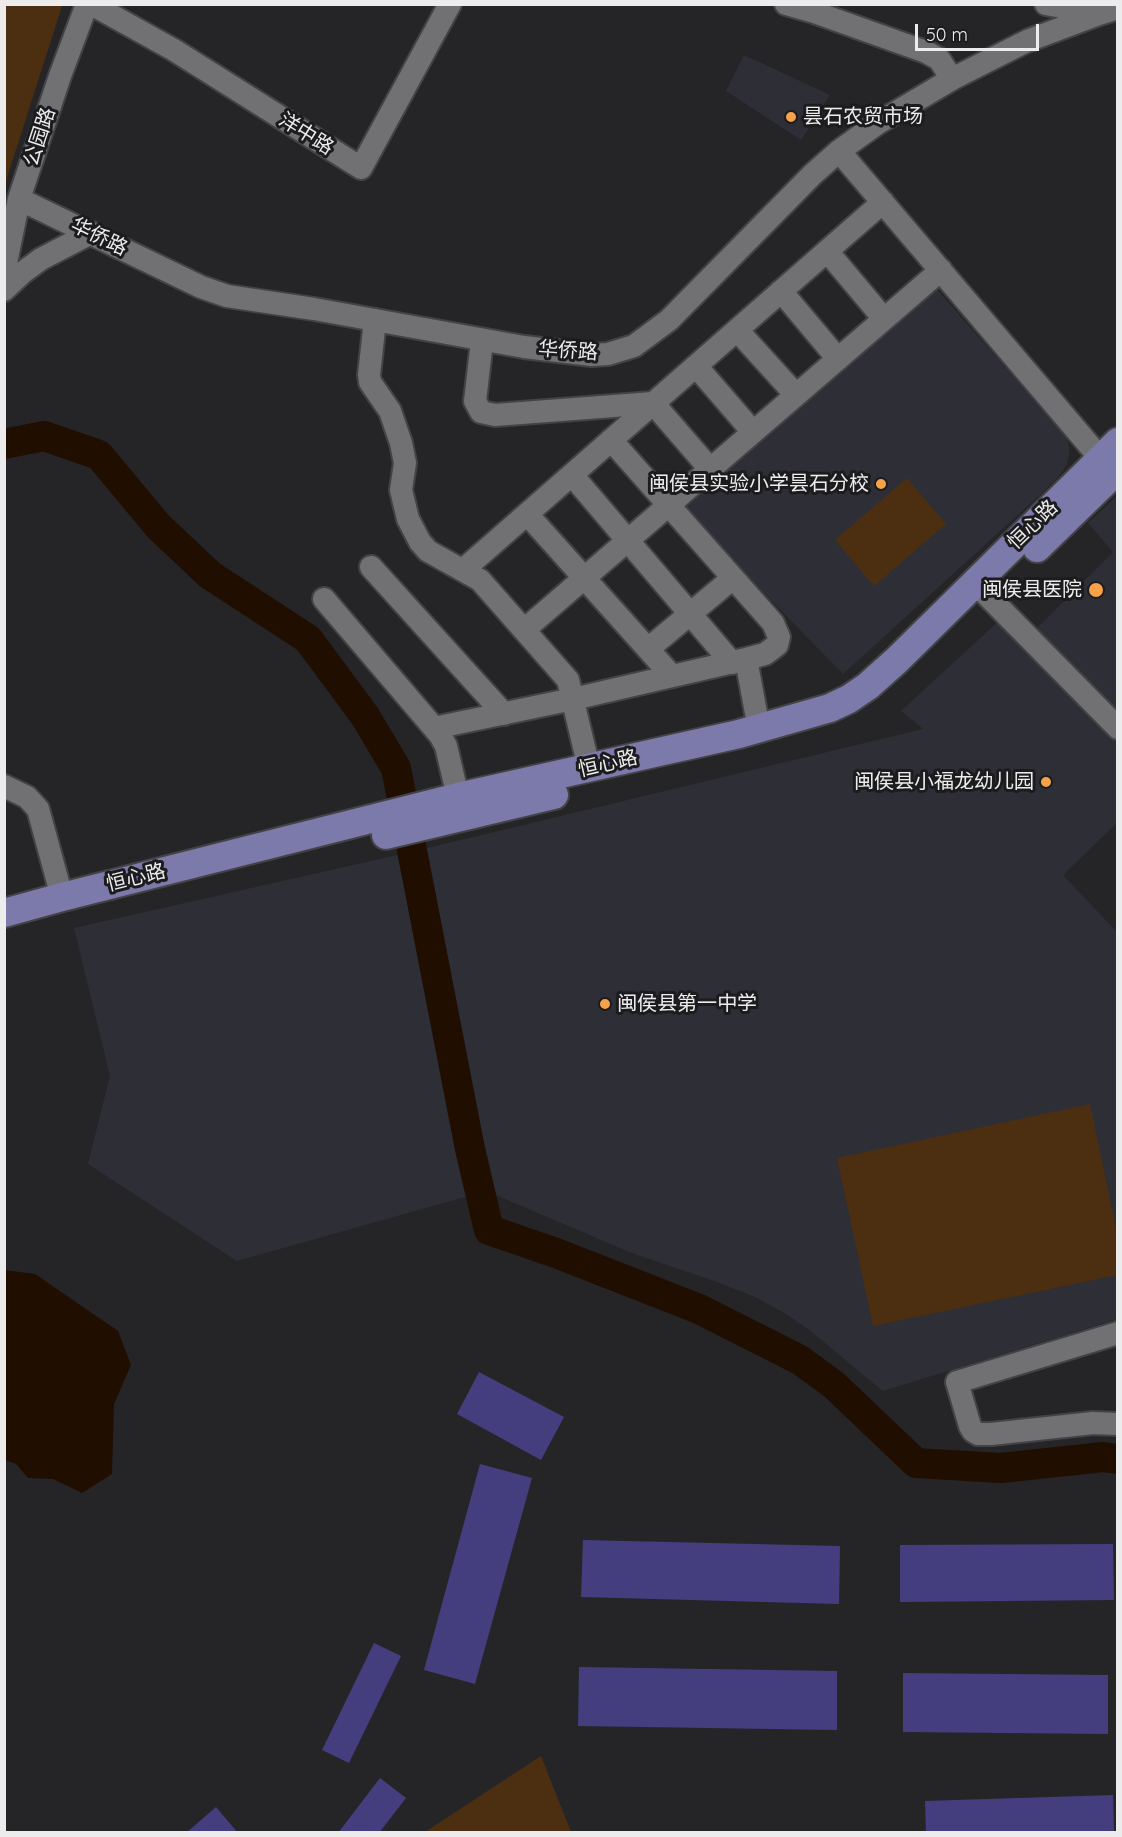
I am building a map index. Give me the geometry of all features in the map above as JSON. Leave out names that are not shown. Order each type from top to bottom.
[{"type":"main road","name":"恒心路","points":[[4,913],[62,897],[425,816],[752,748],[828,726],[861,709],[886,691],[981,589],[1112,457]]},
{"type":"main road","name":"恒心路","points":[[425,816],[458,797],[759,729],[822,711],[849,699],[868,686],[981,589]]},
{"type":"main road","name":"恒心路","points":[[4,933],[388,825]]},
{"type":"street","name":"洋中路","points":[[89,4],[174,50],[360,168],[450,4]]},
{"type":"street","name":"公园路","points":[[4,273],[19,199],[60,76],[89,4]]},
{"type":"street","points":[[786,4],[934,55],[944,64],[952,79]]},
{"type":"street","points":[[1046,4],[1108,11]]},
{"type":"street","name":"华侨路","points":[[19,199],[201,287],[227,296],[482,341],[592,355],[608,354],[634,346],[669,320],[813,174],[839,151],[878,123],[952,79],[1028,40],[1108,11]]},
{"type":"street","points":[[839,151],[941,270],[1112,457]]},
{"type":"street","points":[[463,570],[883,202]]},
{"type":"street","points":[[4,290],[42,259],[91,233]]},
{"type":"street","points":[[827,251],[884,319]]},
{"type":"street","points":[[524,630],[941,270]]},
{"type":"street","points":[[781,291],[838,359]]},
{"type":"street","points":[[375,321],[370,382],[390,411],[401,443],[405,463],[401,490],[408,519],[420,542],[428,551],[480,580],[568,680],[589,768]]},
{"type":"street","points":[[737,330],[796,395]]},
{"type":"street","points":[[482,341],[475,401],[488,415],[653,403]]},
{"type":"street","points":[[696,366],[753,432]]},
{"type":"street","points":[[653,403],[710,469]]},
{"type":"street","points":[[434,728],[739,661],[773,650],[777,645],[778,637],[773,623],[611,440]]},
{"type":"street","points":[[572,475],[690,614],[739,661],[759,729]]},
{"type":"street","points":[[527,514],[672,676]]},
{"type":"street","points":[[371,567],[504,714]]},
{"type":"street","points":[[648,649],[733,578]]},
{"type":"street","points":[[981,589],[1118,728]]},
{"type":"street","points":[[324,599],[434,728],[446,746],[458,797]]},
{"type":"street","points":[[4,786],[27,797],[38,809],[62,897]]},
{"type":"street","points":[[1118,1333],[957,1382],[970,1426],[978,1434],[1093,1423],[1118,1424]]},
{"type":"shaded area","points":[[59,4],[62,6],[6,181],[4,181],[5,5]]},
{"type":"shaded area","name":"昙石农贸市场","points":[[744,55],[830,95],[801,140],[726,91]]},
{"type":"shaded area","name":"闽侯县实验小学昙石分校","points":[[933,285],[1066,436],[1069,456],[1060,475],[1041,494],[843,674],[683,510]]},
{"type":"shaded area","points":[[907,478],[946,524],[874,586],[835,540]]},
{"type":"shaded area","name":"闽侯县医院","points":[[1117,496],[1117,713],[1036,629],[1113,552],[1088,523]]},
{"type":"shaded area","name":"闽侯县第一中学","points":[[1001,619],[1117,742],[1117,823],[1063,875],[1117,932],[1117,1319],[883,1391],[808,1329],[757,1298],[632,1253],[486,1191],[237,1261],[88,1164],[110,1076],[74,928],[411,852],[923,729],[901,711]]},
{"type":"shaded area","points":[[1090,1104],[1117,1233],[1117,1275],[873,1326],[837,1158]]},
{"type":"shaded area","points":[[4,1270],[35,1274],[118,1331],[131,1365],[114,1404],[112,1474],[82,1493],[53,1479],[28,1478],[16,1464],[5,1460]]},
{"type":"shaded area","points":[[541,1756],[571,1832],[425,1832]]},
{"type":"building","points":[[479,1372],[564,1417],[541,1460],[457,1414]]},
{"type":"building","points":[[480,1464],[532,1478],[475,1684],[424,1670]]},
{"type":"building","points":[[583,1540],[840,1546],[839,1604],[581,1597]]},
{"type":"building","points":[[1113,1544],[1114,1600],[900,1602],[900,1545]]},
{"type":"building","points":[[374,1643],[401,1656],[349,1763],[322,1750]]},
{"type":"building","points":[[579,1667],[837,1671],[837,1730],[578,1726]]},
{"type":"building","points":[[903,1673],[1108,1675],[1108,1734],[903,1732]]},
{"type":"building","points":[[380,1778],[406,1798],[379,1833],[338,1833]]},
{"type":"building","points":[[1113,1795],[1114,1833],[926,1833],[925,1801]]},
{"type":"building","points":[[216,1807],[238,1833],[186,1833]]},
{"type":"waterway","points":[[4,444],[44,436],[99,455],[158,526],[210,575],[308,639],[365,716],[396,768],[470,1149],[489,1230],[556,1253],[699,1309],[800,1360],[834,1385],[916,1463],[1001,1468],[1103,1457],[1118,1459]]},
{"type":"place","name":"昙石农贸市场","points":[[791,117]]},
{"type":"place","name":"闽侯县实验小学昙石分校","points":[[881,484]]},
{"type":"place","name":"闽侯县医院","points":[[1096,590]]},
{"type":"place","name":"闽侯县小福龙幼儿园","points":[[1046,782]]},
{"type":"place","name":"闽侯县第一中学","points":[[605,1004]]}]
